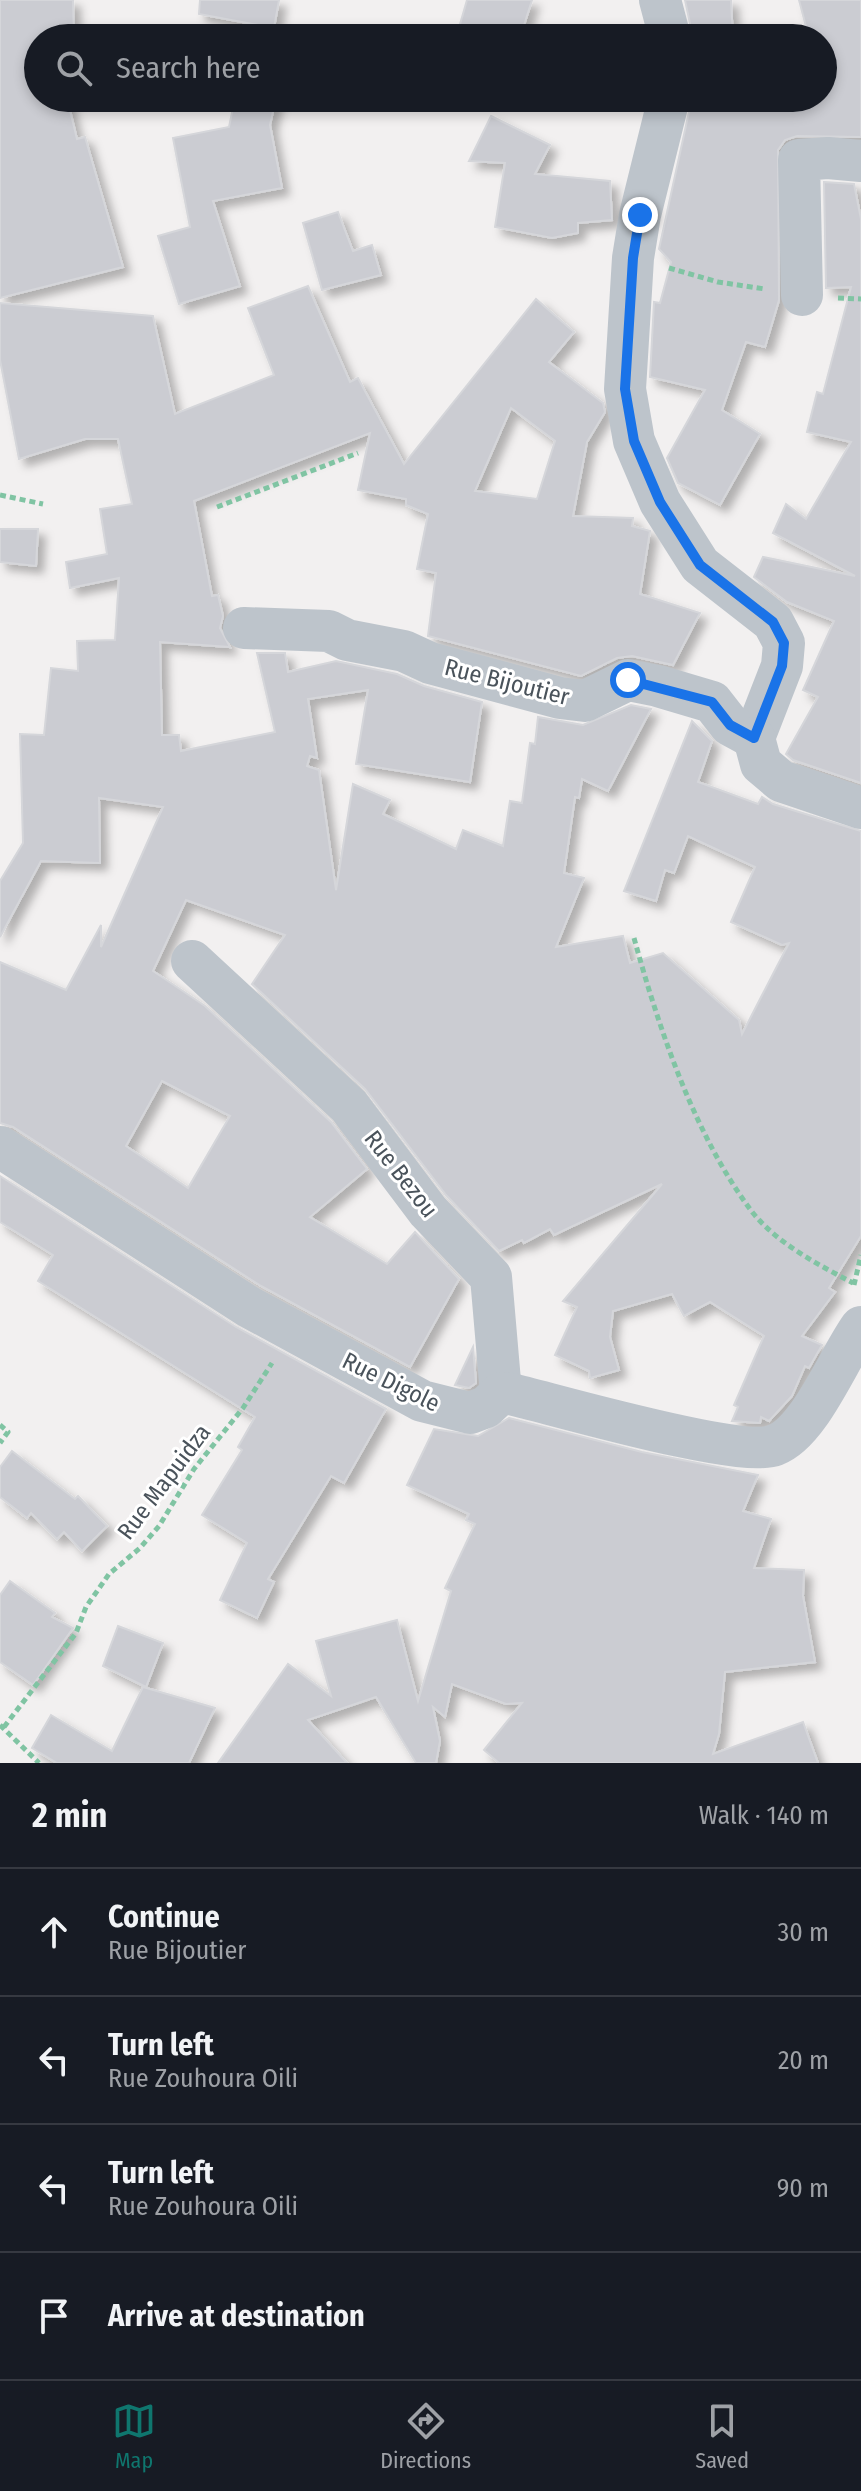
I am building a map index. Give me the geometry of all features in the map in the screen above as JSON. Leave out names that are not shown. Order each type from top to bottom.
[{"type":"street","points":[[660,0],[666,24]]},
{"type":"street","points":[[666,112],[640,215],[633,258],[625,389],[634,441],[660,502],[700,565],[773,622],[784,643],[782,666],[754,738],[761,764],[781,781],[861,808]]},
{"type":"street","points":[[802,295],[799,160],[828,158],[861,161]]},
{"type":"street","name":"Rue Bijoutier","points":[[244,628],[329,631],[347,640],[404,651],[430,663],[496,678],[560,698],[585,701],[628,680],[658,686],[712,702],[730,725],[754,738]]},
{"type":"street","name":"Rue Bezou","points":[[192,961],[349,1106],[428,1211],[491,1277],[501,1393]]},
{"type":"street","name":"Rue Digole","points":[[0,1147],[249,1307],[422,1401],[456,1412],[479,1410],[501,1393]]},
{"type":"street","points":[[501,1393],[735,1447],[775,1445],[805,1421],[861,1327]]},
{"type":"path","points":[[633,258],[718,282],[802,295],[861,299]]},
{"type":"path","points":[[217,507],[358,453]]},
{"type":"path","points":[[0,495],[43,504]]},
{"type":"path","points":[[634,938],[661,1036],[720,1160],[755,1215],[808,1259],[853,1283]]},
{"type":"path","name":"Rue Mapuidza","points":[[2,1726],[76,1633],[86,1607],[109,1574],[140,1548],[159,1526],[194,1469],[243,1408],[292,1331]]},
{"type":"path","points":[[0,1425],[8,1432],[0,1443]]},
{"type":"path","points":[[2,1726],[39,1763]]},
{"type":"building","points":[[0,0],[73,0],[74,24],[24,24],[24,112],[70,112],[77,139],[85,137],[123,267],[0,298]]},
{"type":"building","points":[[200,0],[279,0],[275,24],[253,24],[199,14]]},
{"type":"building","points":[[467,0],[532,0],[524,24],[460,24]]},
{"type":"building","points":[[685,0],[731,0],[732,24],[690,24]]},
{"type":"building","points":[[799,0],[861,0],[861,137],[797,136],[785,140],[778,150],[779,300],[765,347],[746,342],[722,410],[760,434],[720,505],[678,483],[667,458],[705,390],[650,377],[654,302],[660,303],[671,262],[659,249],[689,112],[837,112],[837,24],[805,24]]},
{"type":"building","points":[[232,112],[273,112],[270,125],[282,188],[213,201],[240,286],[179,304],[158,236],[190,227],[173,138],[229,127]]},
{"type":"building","points":[[491,116],[550,145],[535,174],[610,181],[612,220],[578,223],[578,233],[552,238],[495,227],[505,163],[469,161]]},
{"type":"building","points":[[824,182],[854,184],[861,219],[861,783],[793,760],[786,754],[818,697],[803,690],[834,621],[787,602],[754,577],[763,557],[855,576],[773,533],[786,504],[806,519],[851,442],[807,432],[817,392],[823,394],[851,287],[826,288]]},
{"type":"building","points":[[338,212],[353,251],[372,245],[381,275],[322,290],[303,223]]},
{"type":"building","points":[[308,286],[350,382],[358,378],[404,464],[536,299],[574,332],[549,362],[603,403],[605,412],[587,442],[573,516],[633,518],[632,526],[650,531],[640,594],[700,613],[673,665],[632,656],[617,658],[581,676],[428,636],[436,573],[417,569],[428,514],[406,505],[406,499],[358,490],[370,433],[194,501],[212,596],[218,595],[223,616],[220,628],[230,647],[160,642],[162,735],[179,735],[181,751],[275,732],[257,653],[285,653],[288,672],[336,661],[397,674],[424,686],[482,702],[470,782],[356,764],[368,690],[308,699],[317,758],[310,756],[307,766],[319,770],[336,890],[353,784],[390,800],[383,814],[456,849],[463,830],[503,846],[510,801],[522,803],[530,743],[535,744],[538,717],[583,725],[631,705],[651,709],[608,791],[582,779],[579,798],[575,797],[564,873],[584,878],[556,947],[623,936],[630,963],[663,953],[739,1020],[742,1034],[789,943],[782,945],[731,922],[755,867],[688,836],[674,873],[665,870],[656,901],[624,891],[692,721],[712,741],[698,782],[758,804],[762,797],[773,804],[861,831],[861,1236],[829,1288],[835,1292],[802,1336],[822,1345],[809,1368],[805,1366],[792,1396],[769,1421],[761,1417],[760,1423],[732,1421],[738,1407],[734,1405],[764,1336],[710,1302],[684,1316],[672,1294],[613,1311],[610,1337],[619,1370],[590,1378],[589,1371],[555,1355],[577,1307],[563,1301],[662,1184],[554,1235],[550,1229],[524,1243],[522,1240],[499,1251],[446,1195],[365,1089],[252,984],[285,935],[186,900],[153,971],[205,1006],[331,1122],[367,1169],[310,1217],[387,1264],[415,1232],[459,1279],[410,1367],[261,1286],[13,1127],[0,1123],[0,962],[66,990],[101,925],[101,947],[163,807],[99,798],[100,863],[41,861],[0,937],[0,881],[23,843],[20,734],[44,735],[51,668],[78,671],[77,641],[115,640],[119,578],[70,588],[66,562],[107,554],[100,509],[132,504],[118,439],[85,439],[19,459],[0,360],[0,303],[153,316],[175,414],[274,375],[248,308]],"holes":[[[511,408],[555,441],[537,499],[475,491]],[[162,1081],[230,1116],[188,1188],[126,1146]]]},
{"type":"building","points":[[0,529],[38,529],[36,566],[0,562]]},
{"type":"building","points":[[0,1176],[236,1327],[386,1409],[344,1483],[331,1476],[268,1579],[274,1582],[257,1618],[220,1600],[247,1543],[202,1515],[242,1450],[238,1447],[255,1417],[38,1281],[53,1255],[0,1222]]},
{"type":"building","points":[[473,1347],[476,1383],[469,1388],[455,1385]]},
{"type":"building","points":[[509,1418],[642,1452],[758,1475],[743,1511],[771,1519],[754,1568],[804,1570],[803,1596],[815,1662],[725,1672],[719,1734],[713,1754],[803,1722],[818,1763],[499,1763],[484,1750],[522,1703],[506,1704],[452,1684],[445,1717],[433,1707],[440,1741],[436,1763],[416,1763],[376,1697],[308,1720],[347,1763],[218,1763],[288,1664],[331,1696],[316,1641],[397,1620],[418,1701],[451,1591],[445,1588],[475,1524],[466,1520],[469,1514],[407,1485],[434,1429],[478,1436]]},
{"type":"building","points":[[12,1451],[75,1499],[78,1496],[107,1526],[82,1551],[64,1532],[57,1539],[31,1513],[27,1518],[0,1497],[0,1467]]},
{"type":"building","points":[[10,1581],[55,1613],[52,1617],[73,1628],[33,1685],[0,1662],[0,1595]]},
{"type":"building","points":[[118,1626],[163,1643],[146,1687],[103,1666]]},
{"type":"building","points":[[143,1687],[215,1708],[189,1763],[57,1763],[32,1748],[51,1715],[112,1751]]},
{"type":"route","points":[[628,680],[712,702],[730,725],[754,738],[782,666],[784,643],[773,622],[700,565],[660,502],[634,441],[625,389],[631,333],[633,258],[640,215]]}]
